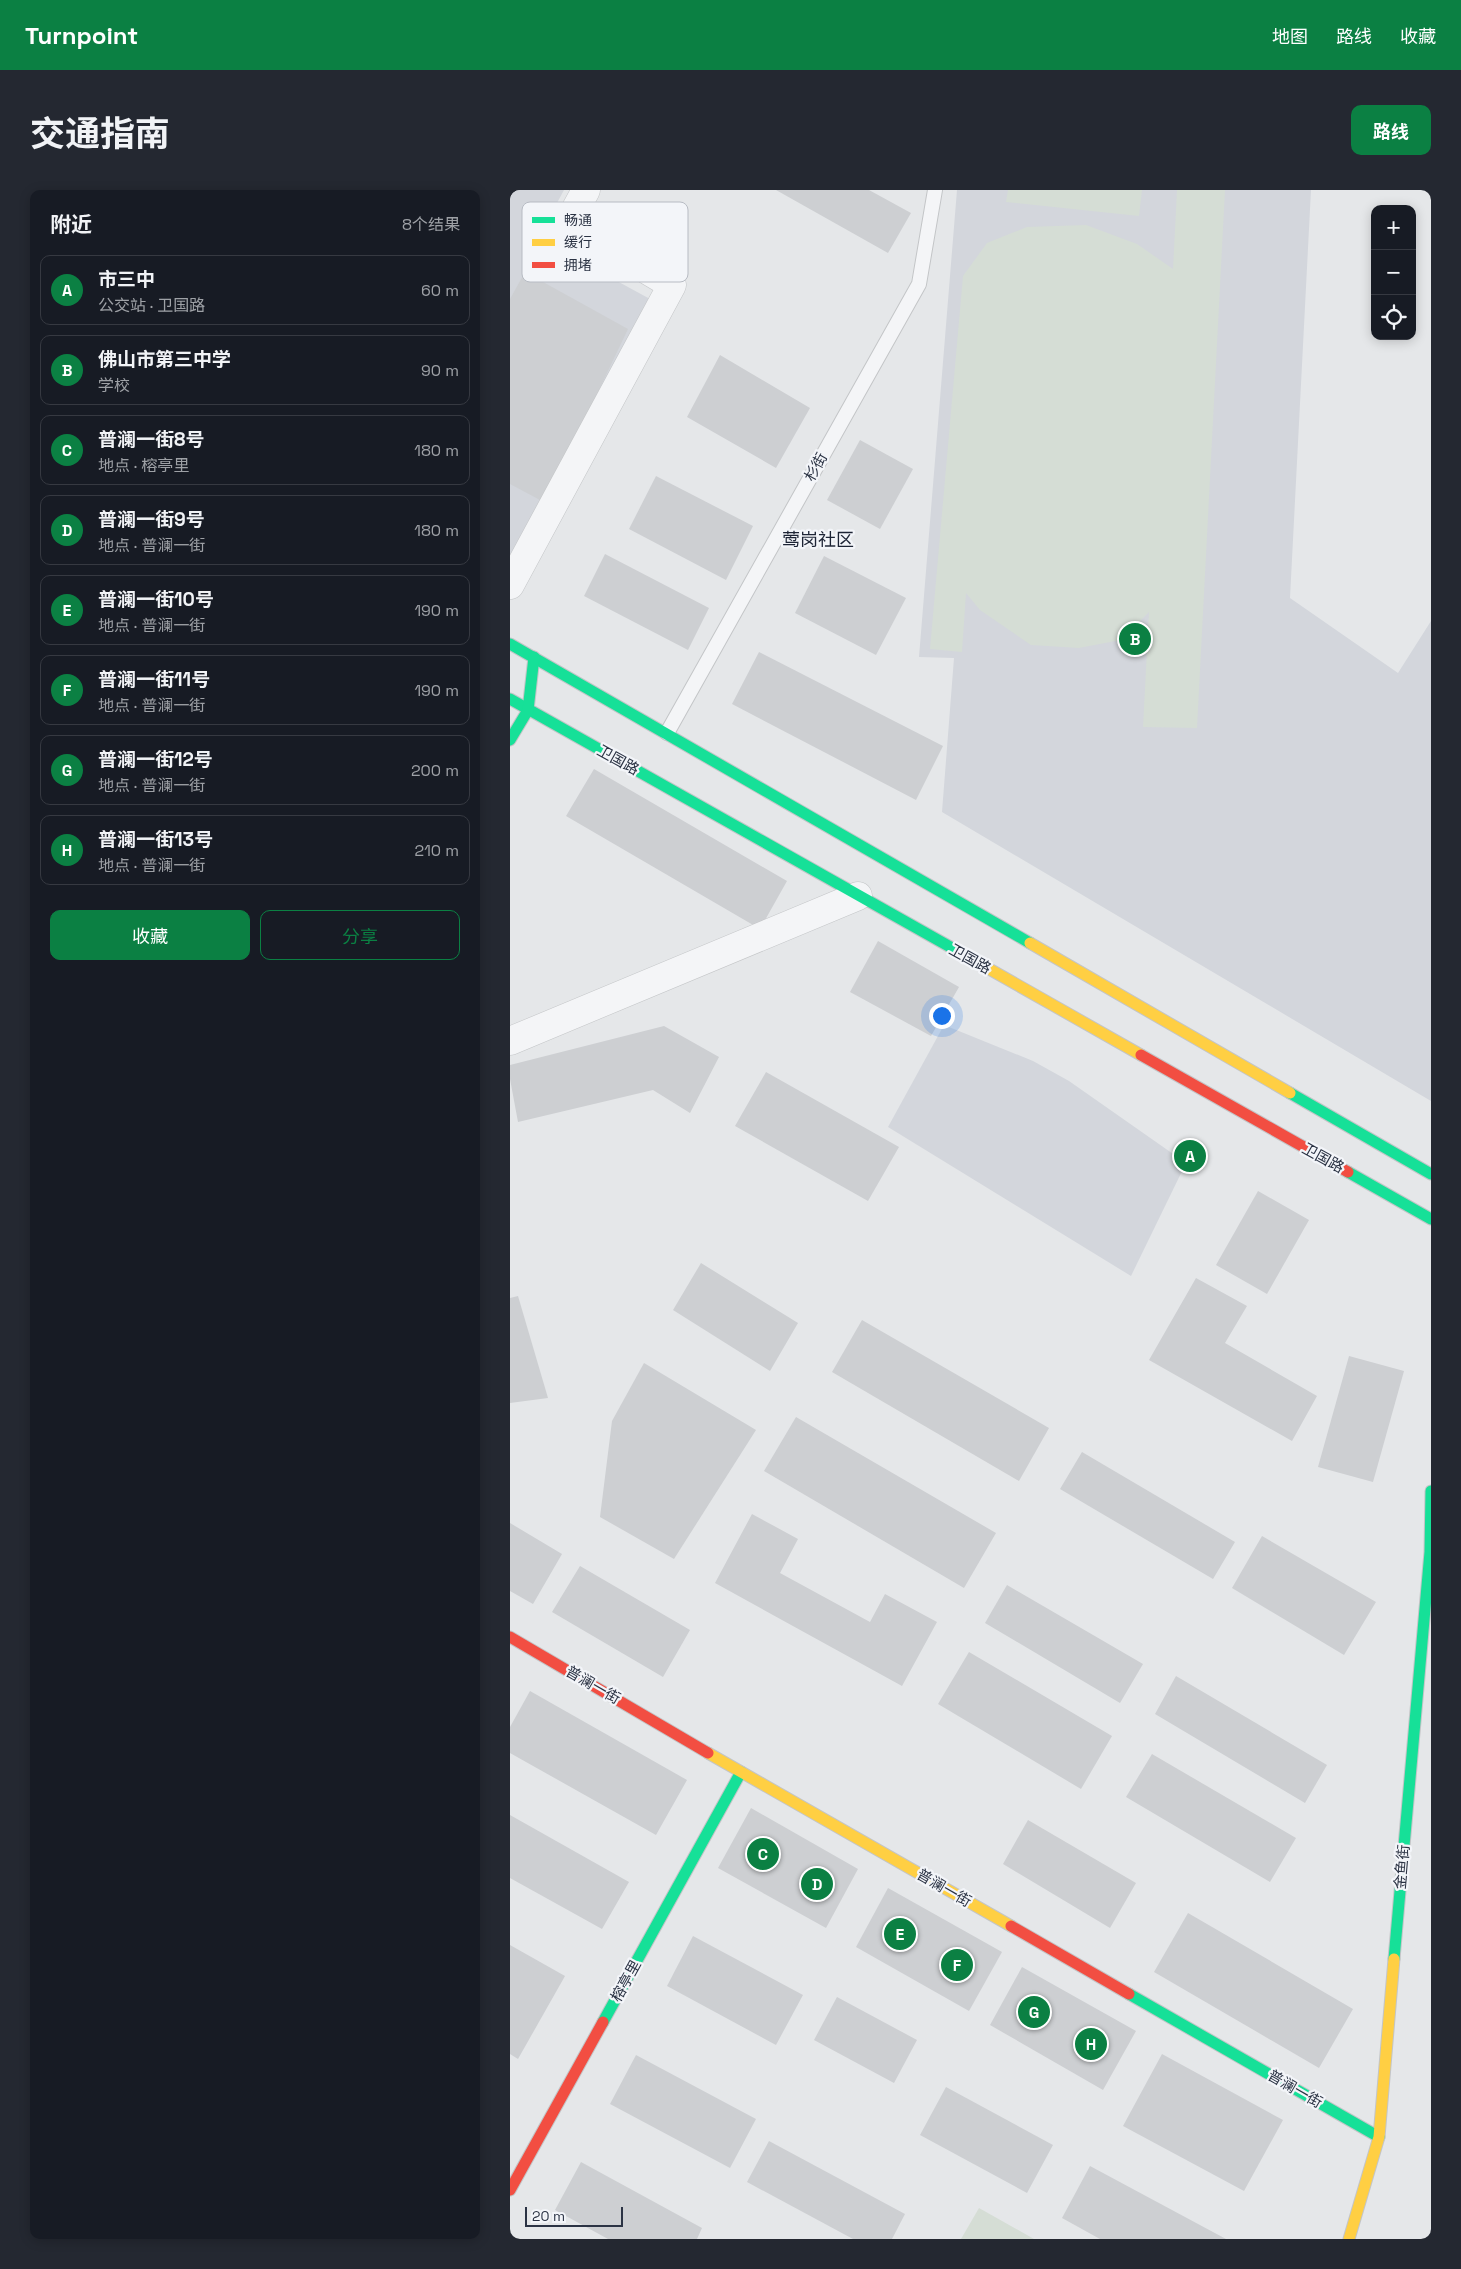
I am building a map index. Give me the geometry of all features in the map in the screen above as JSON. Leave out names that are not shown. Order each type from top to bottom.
[{"type":"main road","points":[[510,644],[1431,1174]]},
{"type":"main road","points":[[518,666],[534,657]]},
{"type":"main road","points":[[510,740],[528,710],[534,657]]},
{"type":"main road","name":"卫国路","points":[[510,699],[1431,1218]]},
{"type":"main road","name":"金鱼街","points":[[1349,2239],[1379,2137],[1430,1552],[1431,1492]]},
{"type":"main road","name":"普澜一街","points":[[510,1637],[741,1772],[1379,2137]]},
{"type":"main road","name":"榕亭里","points":[[510,2190],[741,1772]]},
{"type":"street","points":[[579,202],[586,190]]},
{"type":"street","points":[[510,585],[672,285],[667,282]]},
{"type":"street","points":[[510,1041],[858,896]]},
{"type":"lane","name":"杉街","points":[[666,733],[919,284],[935,190]]},
{"type":"shaded area","points":[[510,190],[564,190],[558,202],[522,202],[522,282],[619,282],[650,299],[510,564]]},
{"type":"shaded area","points":[[957,190],[1311,190],[1290,598],[1398,673],[1431,621],[1431,1101],[942,812],[954,658],[919,657]]},
{"type":"shaded area","points":[[1008,190],[1142,190],[1139,216],[1006,202]]},
{"type":"shaded area","points":[[1177,190],[1225,190],[1197,728],[1143,727],[1149,612],[1121,640],[1079,648],[1031,645],[980,610],[966,593],[962,652],[930,649],[963,276],[987,243],[1027,227],[1086,225],[1137,244],[1173,269]]},
{"type":"shaded area","points":[[944,1025],[1033,1061],[1069,1081],[1186,1163],[1131,1276],[888,1127]]},
{"type":"shaded area","points":[[979,2208],[1034,2239],[961,2239]]},
{"type":"building","points":[[776,190],[869,190],[911,213],[888,253]]},
{"type":"building","points":[[522,277],[522,282],[543,282],[628,329],[587,415],[540,500],[510,484],[510,299]]},
{"type":"building","points":[[720,355],[810,408],[776,468],[687,417]]},
{"type":"building","points":[[860,440],[913,469],[880,529],[827,500]]},
{"type":"building","points":[[656,476],[753,526],[726,580],[629,529]]},
{"type":"building","points":[[605,554],[709,608],[688,650],[584,596]]},
{"type":"building","points":[[824,556],[906,598],[876,655],[795,613]]},
{"type":"building","points":[[759,652],[943,746],[916,800],[732,704]]},
{"type":"building","points":[[594,769],[787,881],[760,929],[566,816]]},
{"type":"building","points":[[878,941],[959,987],[931,1036],[850,992]]},
{"type":"building","points":[[664,1026],[719,1057],[690,1113],[653,1090],[518,1122],[510,1079],[510,1065]]},
{"type":"building","points":[[766,1072],[899,1147],[868,1201],[735,1126]]},
{"type":"building","points":[[1258,1191],[1309,1220],[1267,1294],[1216,1265]]},
{"type":"building","points":[[701,1263],[798,1323],[770,1371],[673,1310]]},
{"type":"building","points":[[1196,1278],[1247,1306],[1225,1343],[1317,1396],[1292,1441],[1149,1360]]},
{"type":"building","points":[[518,1296],[548,1398],[510,1403],[510,1298]]},
{"type":"building","points":[[862,1320],[1049,1428],[1019,1481],[832,1372]]},
{"type":"building","points":[[1349,1356],[1404,1371],[1373,1482],[1318,1467]]},
{"type":"building","points":[[644,1363],[756,1430],[674,1559],[600,1517],[612,1421]]},
{"type":"building","points":[[796,1417],[996,1533],[964,1588],[764,1471]]},
{"type":"building","points":[[1082,1452],[1235,1542],[1213,1579],[1060,1489]]},
{"type":"building","points":[[752,1514],[798,1539],[780,1573],[870,1622],[885,1594],[937,1622],[902,1686],[715,1583]]},
{"type":"building","points":[[510,1523],[562,1554],[533,1604],[510,1591]]},
{"type":"building","points":[[1262,1536],[1376,1602],[1344,1655],[1232,1588]]},
{"type":"building","points":[[580,1566],[690,1630],[663,1677],[552,1612]]},
{"type":"building","points":[[1007,1585],[1143,1664],[1120,1703],[985,1623]]},
{"type":"building","points":[[969,1652],[1112,1736],[1081,1789],[938,1704]]},
{"type":"building","points":[[1176,1676],[1327,1765],[1305,1803],[1155,1714]]},
{"type":"building","points":[[530,1691],[687,1780],[656,1835],[510,1753],[510,1727]]},
{"type":"building","points":[[1152,1754],[1296,1838],[1270,1882],[1126,1797]]},
{"type":"building","points":[[751,1808],[858,1869],[826,1928],[718,1868]]},
{"type":"building","points":[[510,1815],[629,1882],[602,1929],[510,1878]]},
{"type":"building","points":[[1028,1820],[1136,1883],[1110,1928],[1003,1864]]},
{"type":"building","points":[[888,1888],[1002,1952],[969,2011],[856,1947]]},
{"type":"building","points":[[1188,1913],[1353,2009],[1319,2068],[1154,1972]]},
{"type":"building","points":[[693,1936],[803,1995],[776,2045],[667,1986]]},
{"type":"building","points":[[510,1945],[565,1976],[518,2059],[510,2054]]},
{"type":"building","points":[[1022,1967],[1136,2031],[1103,2090],[990,2025]]},
{"type":"building","points":[[837,1997],[917,2040],[894,2083],[814,2040]]},
{"type":"building","points":[[1162,2054],[1283,2120],[1244,2191],[1123,2126]]},
{"type":"building","points":[[636,2055],[756,2119],[730,2168],[610,2104]]},
{"type":"building","points":[[946,2087],[1053,2145],[1027,2193],[920,2135]]},
{"type":"building","points":[[769,2141],[905,2214],[892,2239],[853,2239],[747,2182]]},
{"type":"building","points":[[581,2162],[702,2228],[697,2239],[608,2239],[555,2210]]},
{"type":"building","points":[[1090,2166],[1226,2239],[1100,2239],[1062,2218]]},
{"type":"traffic: fast","points":[[510,644],[1030,943]]},
{"type":"traffic: fast","points":[[510,740],[528,710],[534,657]]},
{"type":"traffic: fast","points":[[510,699],[961,953]]},
{"type":"traffic: fast","points":[[1290,1093],[1431,1174]]},
{"type":"traffic: fast","points":[[1348,1172],[1431,1219]]},
{"type":"traffic: fast","points":[[1394,1959],[1430,1552],[1431,1491]]},
{"type":"traffic: fast","points":[[603,2022],[741,1772]]},
{"type":"traffic: fast","points":[[1129,1994],[1379,2137]]},
{"type":"traffic: slow","points":[[1030,943],[1290,1093]]},
{"type":"traffic: slow","points":[[961,953],[1141,1055]]},
{"type":"traffic: slow","points":[[708,1753],[1011,1926]]},
{"type":"traffic: slow","points":[[1349,2239],[1379,2137],[1394,1959]]},
{"type":"traffic: jam","points":[[1141,1055],[1348,1172]]},
{"type":"traffic: jam","points":[[510,1637],[708,1753]]},
{"type":"traffic: jam","points":[[1011,1926],[1129,1994]]},
{"type":"traffic: jam","points":[[510,2190],[603,2022]]},
{"type":"place","name":"佛山市第三中学","points":[[1135,639]]},
{"type":"place","name":"市三中","points":[[1190,1156]]},
{"type":"place","name":"普澜一街8号","points":[[763,1854]]},
{"type":"place","name":"普澜一街9号","points":[[817,1884]]},
{"type":"place","name":"普澜一街10号","points":[[900,1934]]},
{"type":"place","name":"普澜一街11号","points":[[957,1965]]},
{"type":"place","name":"普澜一街12号","points":[[1034,2012]]},
{"type":"place","name":"普澜一街13号","points":[[1091,2044]]},
{"type":"district","name":"莺岗社区","points":[[818,540]]}]
